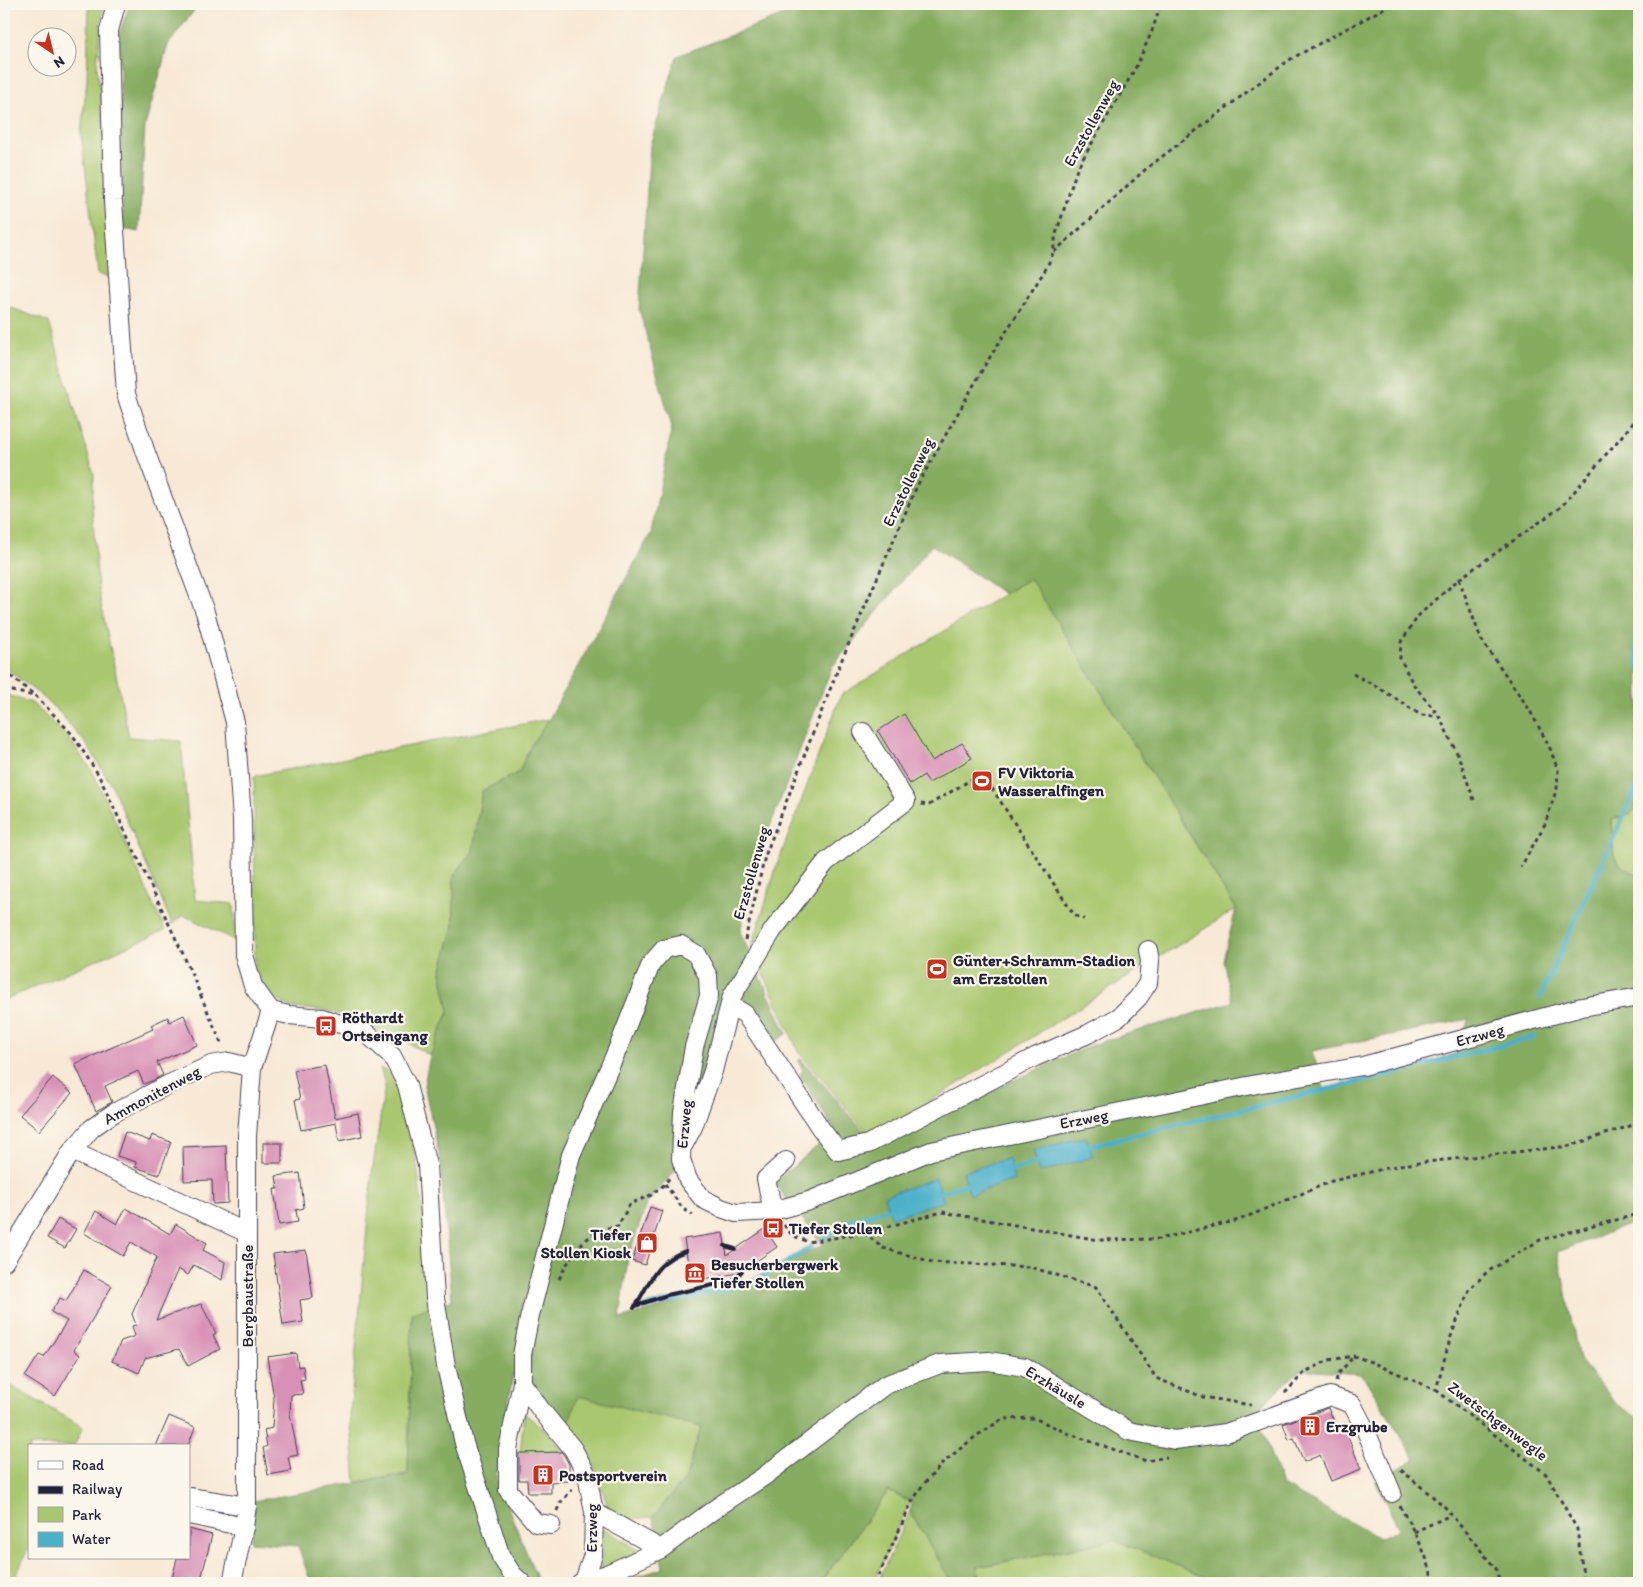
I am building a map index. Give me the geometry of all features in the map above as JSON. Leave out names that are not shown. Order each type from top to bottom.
[{"type":"street","points":[[116,4],[109,31],[112,164],[126,394],[205,612],[235,722],[242,820],[244,955],[252,986],[271,1011],[290,1016],[322,1018],[365,1032],[392,1056],[407,1086],[427,1166],[436,1298],[446,1366],[464,1443],[501,1557],[522,1583]]},
{"type":"street","points":[[681,1149],[693,1127],[713,1071],[732,996],[773,930],[826,862],[906,801],[863,732]]},
{"type":"street","name":"Erzweg","points":[[582,1582],[593,1555],[594,1512],[587,1475],[573,1449],[522,1383],[522,1355],[529,1319],[571,1156],[618,1048],[651,964],[664,949],[681,945],[696,954],[708,976],[709,996],[694,1047],[683,1112],[680,1160],[688,1180],[703,1199],[736,1213],[772,1211],[809,1201],[931,1151],[1257,1084],[1364,1066],[1582,1007],[1639,997]]},
{"type":"street","points":[[730,1005],[745,1014],[821,1129],[838,1151],[868,1144],[1119,1017],[1138,998],[1148,983],[1150,961],[1148,950]]},
{"type":"street","name":"Bergbaustraße","points":[[232,1583],[247,1506],[247,1136],[252,1068],[271,1011]]},
{"type":"street","name":"Ammonitenweg","points":[[4,1262],[72,1151],[92,1128],[112,1114],[167,1085],[211,1065],[229,1062],[252,1068]]},
{"type":"street","points":[[72,1151],[247,1233]]},
{"type":"street","points":[[772,1211],[766,1179],[786,1161]]},
{"type":"street","name":"Erzhäusle","points":[[582,1582],[607,1574],[660,1548],[763,1477],[885,1385],[940,1364],[989,1360],[1025,1367],[1129,1431],[1175,1440],[1226,1433],[1330,1396]]},
{"type":"street","points":[[522,1383],[508,1449],[508,1490],[536,1523],[552,1526]]},
{"type":"street","points":[[1330,1396],[1352,1404],[1366,1431],[1392,1493]]},
{"type":"street","points":[[190,1497],[247,1506]]},
{"type":"street","points":[[594,1512],[660,1548]]},
{"type":"street","points":[[190,1515],[244,1528]]},
{"type":"path","name":"Erzstollenweg","points":[[745,940],[765,856],[840,664],[917,486],[985,365],[1047,267],[1078,169],[1136,67],[1152,31],[1161,4]]},
{"type":"path","points":[[1053,253],[1147,168],[1289,60],[1392,4]]},
{"type":"path","points":[[1474,800],[1458,754],[1439,716],[1413,684],[1400,658],[1401,642],[1418,615],[1459,580],[1561,507],[1639,416]]},
{"type":"path","points":[[1459,580],[1481,638],[1529,709],[1549,746],[1558,770],[1557,788],[1545,824],[1521,867]]},
{"type":"path","points":[[4,671],[37,697],[72,734],[98,774],[182,954],[229,1062]]},
{"type":"path","points":[[1353,674],[1376,686],[1421,716],[1439,716]]},
{"type":"path","points":[[4,689],[37,697]]},
{"type":"path","points":[[906,801],[929,805],[982,773],[1074,915],[1084,919]]},
{"type":"path","points":[[772,1211],[792,1235],[808,1242],[864,1233],[942,1212],[1099,1240],[1159,1239],[1239,1220],[1332,1181],[1400,1165],[1569,1146],[1639,1123]]},
{"type":"path","points":[[556,1284],[573,1253],[586,1238],[611,1227],[618,1226],[630,1204],[651,1196],[665,1184],[683,1209],[698,1218]]},
{"type":"path","points":[[1436,1390],[1450,1339],[1469,1290],[1487,1272],[1540,1240],[1639,1214]]},
{"type":"path","points":[[864,1233],[883,1248],[932,1262],[1030,1268],[1096,1287],[1156,1378],[1203,1397],[1252,1406]]},
{"type":"path","points":[[1330,1396],[1338,1374],[1354,1356]]},
{"type":"path","points":[[1282,1396],[1305,1372],[1329,1360],[1354,1356]]},
{"type":"path","name":"Zwetschgenwegle","points":[[1354,1356],[1436,1390],[1546,1474],[1577,1529],[1584,1583]]},
{"type":"path","points":[[875,1583],[912,1502],[922,1486],[944,1462],[976,1436],[1004,1419],[1034,1418],[1067,1433],[1146,1461],[1171,1456]]},
{"type":"path","points":[[1395,1465],[1424,1488],[1451,1515],[1497,1570],[1499,1583]]},
{"type":"path","points":[[552,1526],[560,1503],[587,1475]]},
{"type":"path","points":[[1392,1493],[1414,1532],[1431,1569],[1433,1583]]},
{"type":"path","points":[[1414,1532],[1451,1515]]},
{"type":"green space","points":[[89,4],[104,4],[97,67],[104,128],[110,278],[98,274],[81,133],[87,80]]},
{"type":"green space","points":[[130,4],[199,4],[168,45],[145,126],[139,232],[123,229],[119,34]]},
{"type":"green space","points":[[812,4],[1639,4],[1639,798],[1633,812],[1611,820],[1614,857],[1622,867],[1639,875],[1639,1221],[1558,1252],[1579,1359],[1618,1405],[1639,1418],[1639,1583],[1219,1583],[1115,1540],[977,1567],[982,1583],[952,1583],[910,1511],[912,1502],[888,1491],[820,1583],[619,1583],[663,1568],[653,1517],[686,1478],[701,1427],[578,1396],[565,1432],[513,1374],[496,1478],[539,1583],[311,1583],[298,1546],[251,1542],[253,1501],[408,1474],[412,1313],[452,1300],[440,1159],[424,1085],[430,1056],[449,1011],[441,972],[454,927],[454,875],[473,851],[482,791],[519,772],[531,745],[549,719],[651,533],[672,427],[639,309],[650,145],[677,56]],"holes":[[[932,545],[1004,594],[1030,578],[1236,909],[1223,960],[1232,1002],[1091,1045],[875,1144],[801,1059],[798,1061],[803,1070],[800,1075],[835,1131],[774,1183],[823,1245],[744,1283],[620,1319],[628,1258],[647,1203],[677,1169],[740,1006],[772,1043],[787,1034],[740,932],[757,860],[832,667]],[[1469,1019],[1455,1054],[1325,1091],[1312,1051]],[[1300,1370],[1362,1374],[1415,1459],[1375,1481],[1399,1529],[1379,1538],[1282,1485],[1255,1412]]]},
{"type":"green space","points":[[4,305],[49,322],[94,475],[92,508],[98,589],[129,737],[181,741],[195,900],[234,904],[236,941],[183,915],[172,924],[112,786],[87,745],[61,714],[44,698],[4,667]]},
{"type":"green space","name":"FV Viktoria Wasseralfingen","points":[[1030,578],[1236,909],[872,1138],[798,1051],[752,947],[776,868],[841,695]]},
{"type":"green space","points":[[4,694],[32,703],[67,736],[93,772],[165,930],[4,1000]]},
{"type":"green space","points":[[549,719],[531,745],[519,772],[482,791],[473,851],[454,875],[454,927],[441,972],[449,1011],[430,1056],[400,1038],[393,1044],[362,1020],[328,1011],[294,1008],[269,995],[260,982],[255,967],[254,776]]},
{"type":"green space","points":[[1639,798],[1639,875],[1622,867],[1614,857],[1611,820],[1633,812]]},
{"type":"green space","points":[[380,1068],[393,1075],[403,1103],[416,1160],[423,1219],[429,1308],[412,1314],[408,1474],[356,1482],[350,1415],[372,1173],[385,1085]]},
{"type":"green space","points":[[4,1382],[83,1427],[75,1444],[28,1444],[28,1549],[12,1583],[4,1583]]},
{"type":"green space","points":[[578,1395],[701,1427],[686,1478],[653,1517],[612,1520],[594,1465],[576,1442],[565,1432]]},
{"type":"green space","points":[[524,1413],[550,1434],[564,1452],[520,1453]]},
{"type":"green space","points":[[888,1491],[910,1502],[873,1583],[820,1583]]},
{"type":"green space","points":[[910,1511],[952,1583],[877,1583]]},
{"type":"green space","points":[[603,1528],[642,1552],[601,1569]]},
{"type":"green space","points":[[1115,1540],[1219,1583],[982,1583],[977,1567]]},
{"type":"water","points":[[1086,1137],[1093,1157],[1039,1173],[1033,1150]]},
{"type":"water","points":[[1009,1158],[1014,1180],[970,1195],[963,1172]]},
{"type":"water","points":[[936,1178],[944,1201],[891,1218],[884,1196]]},
{"type":"building","points":[[904,714],[932,761],[962,743],[972,758],[929,783],[924,775],[910,784],[878,731]]},
{"type":"building","points":[[184,1015],[197,1045],[157,1062],[163,1075],[154,1080],[144,1084],[138,1071],[105,1086],[112,1102],[96,1111],[75,1064],[153,1029],[151,1025],[168,1017],[169,1022]]},
{"type":"building","points":[[325,1065],[335,1118],[358,1113],[362,1136],[339,1141],[336,1123],[301,1130],[295,1100],[300,1099],[294,1070]]},
{"type":"building","points":[[53,1077],[72,1093],[39,1131],[20,1115]]},
{"type":"building","points":[[125,1132],[150,1141],[152,1135],[171,1142],[159,1175],[135,1167],[136,1162],[117,1156]]},
{"type":"building","points":[[263,1143],[282,1143],[282,1163],[263,1163]]},
{"type":"building","points":[[226,1145],[228,1203],[213,1204],[212,1180],[184,1181],[183,1147]]},
{"type":"building","points":[[300,1173],[304,1208],[296,1210],[298,1222],[279,1225],[274,1189],[278,1189],[276,1176]]},
{"type":"building","points":[[650,1207],[662,1211],[645,1265],[632,1261]]},
{"type":"building","points":[[126,1208],[170,1234],[176,1224],[207,1243],[203,1250],[225,1262],[222,1280],[194,1265],[188,1275],[178,1269],[156,1320],[201,1304],[216,1333],[213,1335],[220,1349],[188,1366],[179,1349],[145,1358],[139,1373],[112,1361],[121,1341],[135,1336],[132,1326],[136,1325],[132,1314],[157,1257],[131,1242],[123,1256],[84,1233],[96,1211],[117,1224]]},
{"type":"building","points":[[58,1219],[76,1229],[65,1248],[47,1238]]},
{"type":"building","points":[[765,1229],[777,1247],[739,1273],[691,1281],[684,1239],[723,1233],[727,1255]]},
{"type":"building","points":[[306,1250],[313,1298],[300,1300],[303,1322],[283,1325],[273,1254]]},
{"type":"building","points":[[84,1270],[112,1286],[74,1350],[80,1355],[55,1396],[25,1377],[39,1355],[44,1357],[67,1321],[51,1312],[60,1298],[66,1301]]},
{"type":"building","points":[[296,1353],[298,1367],[303,1366],[305,1379],[300,1380],[303,1394],[291,1395],[290,1414],[298,1455],[288,1457],[291,1471],[268,1475],[263,1448],[267,1446],[264,1430],[272,1428],[274,1398],[267,1357]]},
{"type":"building","points":[[1328,1408],[1338,1430],[1344,1427],[1361,1469],[1331,1481],[1320,1455],[1304,1462],[1294,1438],[1289,1440],[1283,1424]]},
{"type":"building","points":[[169,1416],[195,1427],[189,1444],[157,1444]]},
{"type":"building","name":"Postsportverein","points":[[562,1452],[569,1464],[569,1481],[551,1482],[551,1493],[528,1493],[527,1480],[519,1480],[519,1453]]},
{"type":"building","points":[[190,1529],[212,1535],[200,1583],[171,1583],[177,1560],[190,1560]]},
{"type":"waterway","points":[[1639,632],[1635,635],[1639,669]]},
{"type":"waterway","points":[[1540,997],[1639,782]]},
{"type":"waterway","points":[[1085,1147],[1354,1083],[1534,1037]]},
{"type":"waterway","points":[[1006,1172],[1041,1161]]},
{"type":"waterway","points":[[935,1194],[972,1183]]},
{"type":"waterway","points":[[825,1237],[844,1223],[893,1207]]},
{"type":"waterway","points":[[644,1307],[754,1283],[811,1247]]},
{"type":"railway","points":[[725,1246],[735,1249]]},
{"type":"railway","points":[[634,1308],[660,1267],[675,1255],[686,1251]]},
{"type":"railway","points":[[635,1306],[667,1295],[732,1281],[742,1271]]},
{"type":"place","name":"FV Viktoria Wasseralfingen","points":[[982,781]]},
{"type":"place","name":"Günter+Schramm-Stadion am Erzstollen","points":[[937,969]]},
{"type":"place","name":"Röthardt Ortseingang","points":[[326,1026]]},
{"type":"place","name":"Tiefer Stollen","points":[[773,1228]]},
{"type":"place","name":"Tiefer Stollen Kiosk","points":[[647,1243]]},
{"type":"place","name":"Besucherbergwerk Tiefer Stollen","points":[[695,1273]]},
{"type":"place","name":"Erzgrube","points":[[1310,1426]]},
{"type":"place","name":"Postsportverein","points":[[543,1475]]}]
